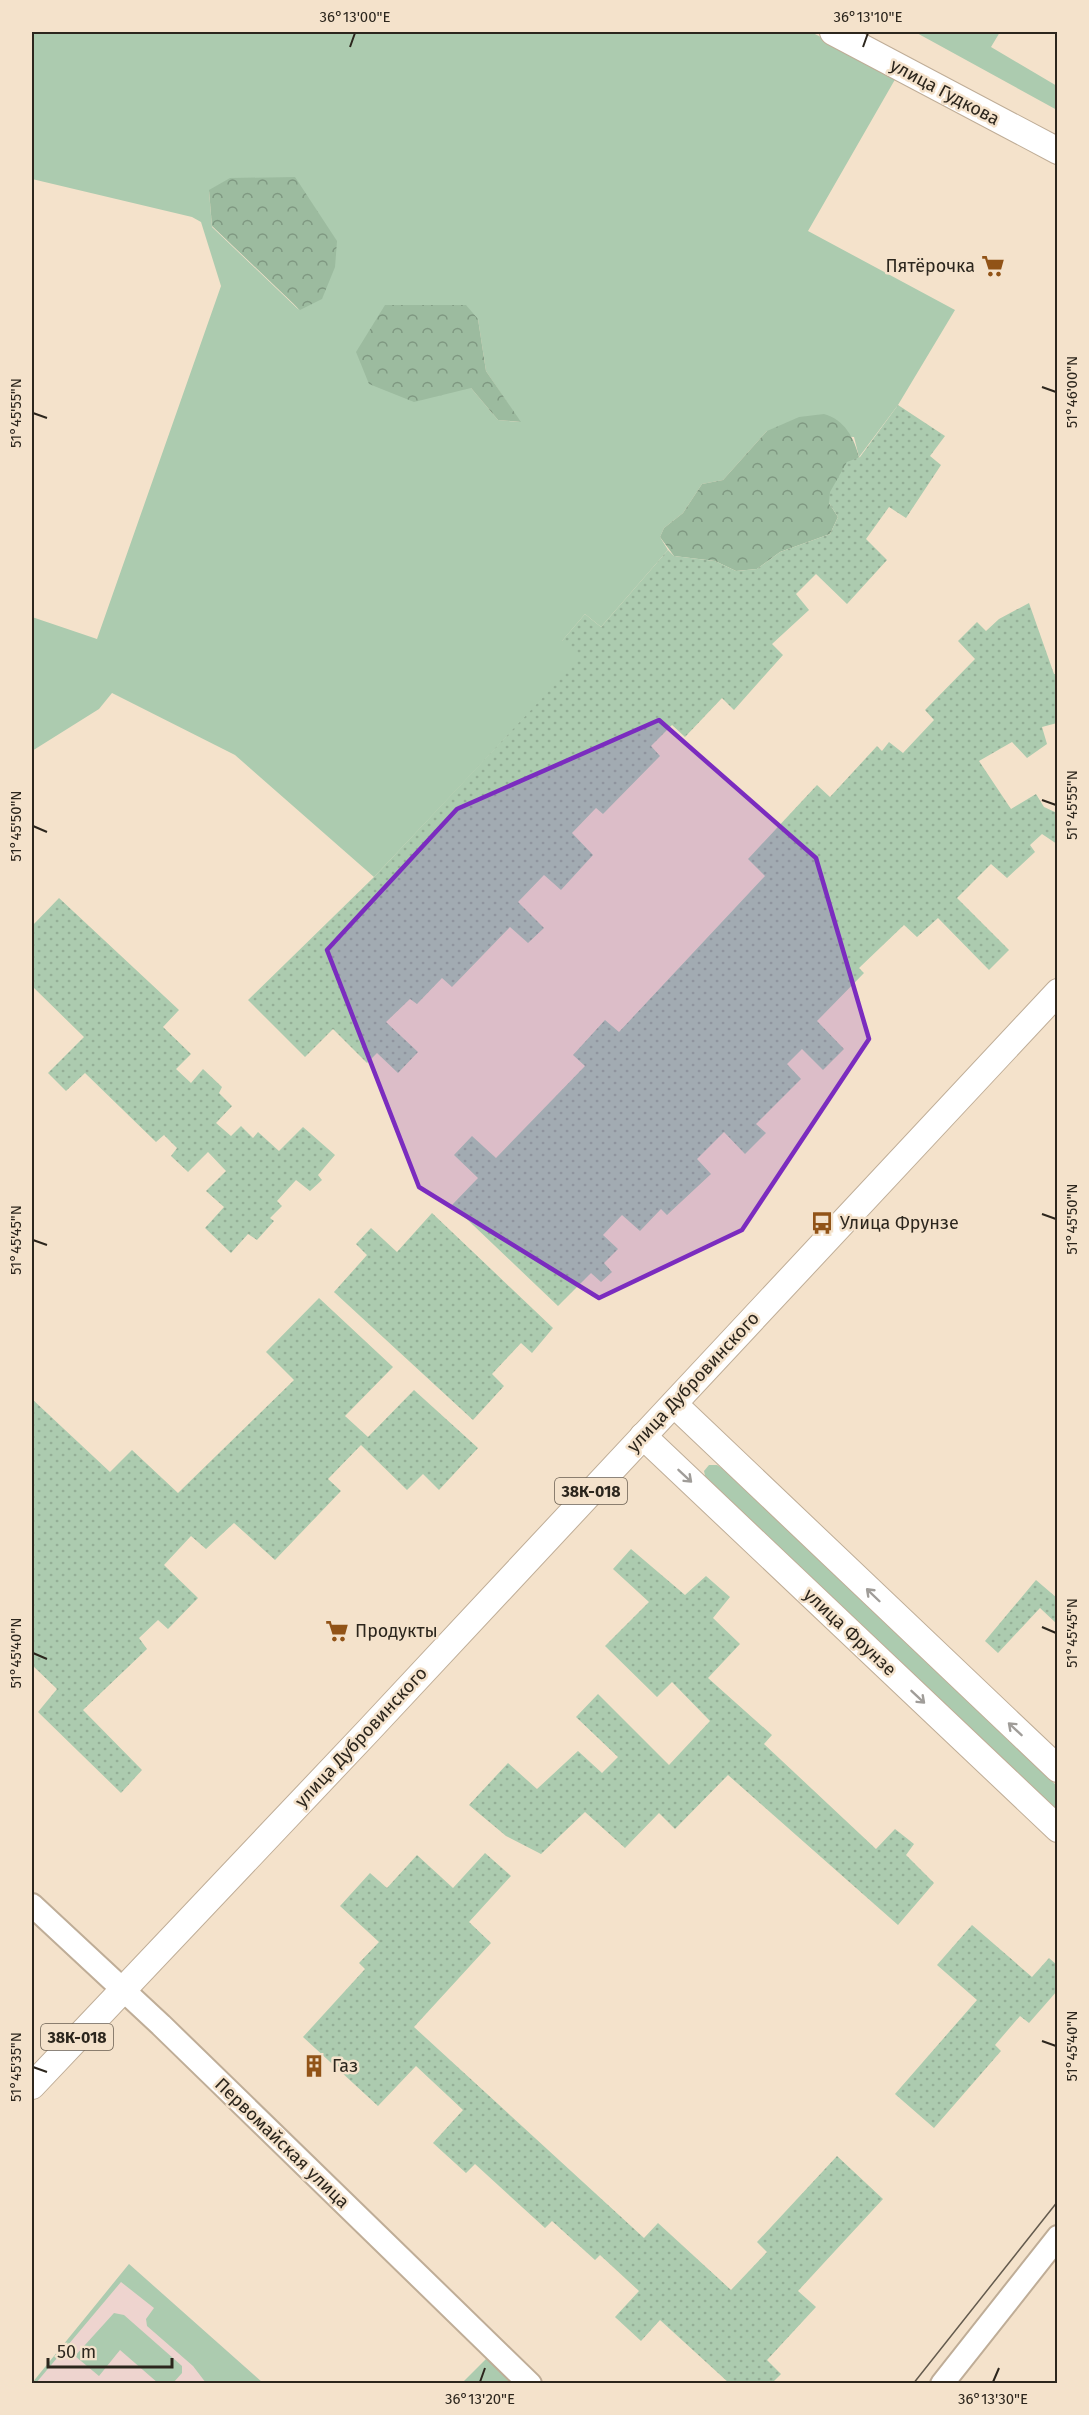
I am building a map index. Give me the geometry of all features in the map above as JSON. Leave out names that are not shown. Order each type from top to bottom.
[{"type":"main road","name":"улица Гудкова","points":[[833,32],[1058,151]]},
{"type":"main road","name":"улица Дубровинского","points":[[32,2086],[1058,992]]},
{"type":"main road","points":[[674,1404],[1058,1769]]},
{"type":"main road","name":"улица Фрунзе","points":[[642,1436],[1058,1829]]},
{"type":"street","name":"Первомайская улица","points":[[32,1905],[123,1989],[530,2384]]},
{"type":"street","points":[[942,2384],[1058,2236]]},
{"type":"highlighted area","points":[[659,720],[816,858],[869,1039],[742,1230],[599,1298],[419,1187],[327,950],[457,809]]},
{"type":"shaded area","points":[[129,2264],[263,2383],[32,2384]]},
{"type":"green space","points":[[32,32],[811,32],[897,76],[808,231],[955,310],[898,405],[859,457],[854,437],[767,431],[723,480],[702,484],[683,513],[664,528],[660,537],[668,550],[601,627],[585,614],[562,641],[581,658],[374,877],[235,755],[112,693],[99,709],[32,751],[32,617],[97,639],[221,286],[201,222],[192,217],[32,179]],"holes":[[[209,191],[299,310],[212,227]],[[478,319],[486,371],[520,422],[498,420],[471,388]]]},
{"type":"green space","points":[[915,32],[1000,32],[991,47],[1057,86],[1057,110]]},
{"type":"green space","points":[[295,177],[337,241],[335,267],[322,299],[300,310],[212,226],[209,190],[230,178]]},
{"type":"green space","points":[[385,305],[466,305],[478,319],[486,371],[521,422],[498,420],[471,388],[414,402],[369,384],[356,352]]},
{"type":"green space","points":[[898,405],[945,436],[930,456],[941,465],[906,518],[889,507],[866,539],[887,560],[847,604],[816,574],[796,594],[809,610],[772,644],[783,655],[734,710],[722,698],[685,737],[672,725],[651,746],[660,756],[603,814],[596,808],[572,833],[593,855],[561,890],[544,875],[518,902],[544,928],[528,943],[510,927],[452,987],[442,978],[417,1004],[410,999],[386,1022],[418,1052],[398,1073],[377,1053],[367,1063],[333,1029],[305,1057],[248,1000],[374,877],[580,658],[561,642],[585,614],[601,627],[668,550],[674,556],[715,561],[736,571],[757,569],[780,552],[830,534],[838,517],[829,503],[830,492],[847,462],[860,457]]},
{"type":"green space","points":[[824,414],[838,421],[848,431],[859,457],[829,503],[838,517],[830,534],[780,552],[757,569],[736,571],[715,561],[674,556],[660,537],[664,528],[683,513],[702,484],[723,480],[767,431],[799,417]]},
{"type":"green space","points":[[1029,603],[1054,674],[1057,674],[1057,723],[1042,727],[1047,744],[1027,758],[1012,742],[979,761],[1011,809],[1036,794],[1044,807],[1057,813],[1057,844],[1042,834],[1030,845],[1035,852],[1007,878],[991,864],[957,898],[1009,950],[989,970],[938,918],[917,937],[904,925],[859,968],[864,973],[817,1021],[844,1049],[823,1070],[802,1049],[787,1064],[801,1079],[756,1124],[766,1133],[745,1154],[724,1132],[697,1159],[711,1174],[667,1215],[661,1209],[640,1231],[622,1215],[603,1235],[618,1249],[604,1263],[612,1272],[601,1282],[591,1273],[558,1306],[452,1205],[478,1178],[454,1155],[472,1136],[496,1158],[585,1066],[573,1055],[605,1020],[619,1032],[765,876],[748,859],[817,785],[830,797],[877,746],[882,751],[889,742],[903,753],[934,720],[925,710],[975,659],[958,641],[977,622],[986,631],[999,619]]},
{"type":"green space","points":[[59,898],[179,1010],[163,1027],[191,1054],[176,1069],[191,1083],[203,1069],[222,1087],[219,1093],[232,1106],[216,1123],[231,1136],[241,1126],[253,1138],[258,1132],[279,1151],[303,1127],[335,1155],[318,1175],[322,1180],[310,1191],[296,1180],[277,1201],[282,1206],[270,1218],[274,1221],[257,1240],[248,1234],[231,1253],[205,1228],[224,1207],[206,1191],[226,1171],[208,1152],[188,1172],[171,1156],[177,1148],[164,1135],[156,1142],[85,1073],[66,1091],[48,1073],[84,1037],[32,986],[32,926]]},
{"type":"green space","points":[[432,1213],[553,1328],[532,1353],[521,1343],[492,1374],[504,1386],[473,1420],[334,1292],[367,1255],[356,1244],[371,1228],[397,1252]]},
{"type":"green space","points":[[319,1298],[393,1367],[345,1416],[368,1437],[414,1390],[478,1448],[439,1490],[423,1474],[407,1490],[361,1445],[328,1479],[341,1491],[275,1560],[234,1523],[206,1549],[191,1536],[164,1565],[198,1598],[168,1629],[158,1620],[139,1638],[147,1649],[83,1710],[142,1770],[121,1793],[38,1712],[57,1689],[32,1665],[32,1399],[110,1472],[132,1450],[178,1493],[294,1380],[266,1352]]},
{"type":"green space","points":[[709,1465],[717,1465],[725,1470],[1057,1786],[1057,1815],[706,1480],[704,1471]]},
{"type":"green space","points":[[631,1549],[685,1595],[706,1576],[730,1597],[713,1618],[740,1644],[708,1678],[772,1735],[764,1744],[876,1849],[895,1829],[914,1844],[906,1855],[934,1883],[898,1925],[728,1775],[675,1829],[659,1813],[625,1848],[585,1812],[541,1854],[506,1836],[469,1805],[508,1763],[537,1789],[578,1751],[602,1773],[618,1757],[576,1717],[598,1694],[669,1765],[710,1721],[672,1682],[657,1697],[605,1646],[649,1602],[613,1569]]},
{"type":"green space","points":[[1036,1580],[1057,1598],[1057,1624],[1040,1608],[998,1653],[985,1641]]},
{"type":"green space","points":[[485,1853],[511,1876],[469,1922],[491,1943],[414,2027],[644,2238],[658,2223],[731,2290],[767,2252],[757,2242],[837,2156],[883,2199],[798,2291],[816,2307],[767,2360],[781,2374],[772,2383],[729,2383],[660,2320],[641,2341],[615,2317],[639,2291],[600,2255],[595,2260],[552,2221],[545,2228],[475,2164],[466,2173],[433,2143],[463,2110],[416,2066],[378,2106],[303,2037],[365,1969],[359,1963],[379,1942],[340,1906],[370,1873],[387,1888],[417,1855],[453,1888]]},
{"type":"green space","points":[[972,1925],[1032,1977],[1049,1958],[1057,1965],[1057,1991],[1029,2023],[1020,2016],[995,2045],[1001,2051],[934,2128],[895,2094],[977,2000],[937,1965]]},
{"type":"green space","points":[[129,2264],[263,2383],[206,2383],[193,2366],[147,2326],[146,2319],[154,2308],[121,2282],[36,2383],[32,2383]]},
{"type":"green space","points":[[114,2313],[124,2315],[182,2366],[182,2373],[173,2383],[158,2383],[120,2350],[99,2376],[75,2356]]},
{"type":"green space","points":[[486,2359],[492,2361],[517,2384],[461,2384]]},
{"type":"tram line","points":[[913,2384],[1058,2201]]},
{"type":"place","name":"Пятёрочка","points":[[993,266]]},
{"type":"place","name":"Улица Фрунзе","points":[[822,1223]]},
{"type":"place","name":"Продукты","points":[[337,1631]]},
{"type":"place","name":"Газ","points":[[314,2066]]}]
